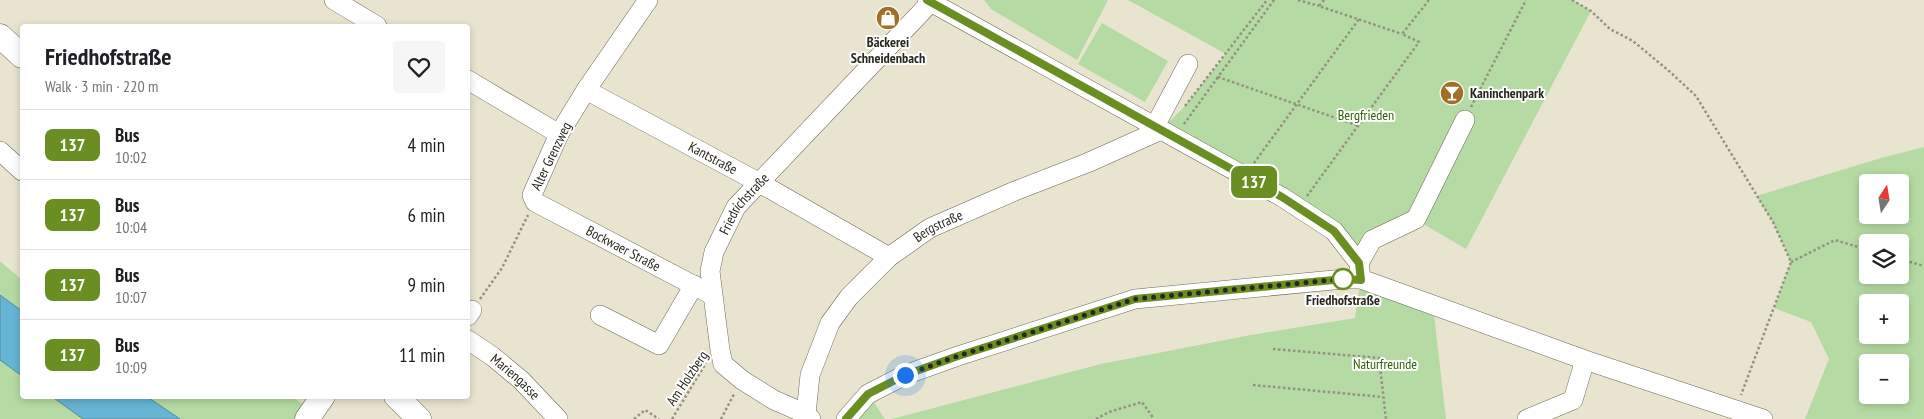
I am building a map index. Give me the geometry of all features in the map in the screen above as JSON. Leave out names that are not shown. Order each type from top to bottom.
[{"type":"main road","points":[[0,36],[20,54]]},
{"type":"street","points":[[334,0],[375,24]]},
{"type":"street","name":"Alter Grenzweg","points":[[535,202],[532,195],[559,134],[586,90],[648,0]]},
{"type":"street","points":[[929,1],[1282,197],[1334,231],[1360,271],[1585,360],[1763,419]]},
{"type":"street","name":"Friedrichstraße","points":[[808,417],[774,400],[742,380],[723,364],[710,271],[714,252],[736,208],[758,182],[929,1]]},
{"type":"street","points":[[1158,128],[1188,64]]},
{"type":"street","points":[[470,81],[559,134]]},
{"type":"street","name":"Kantstraße","points":[[586,90],[758,182],[890,257]]},
{"type":"street","points":[[846,419],[868,394],[905,375],[1135,299],[1344,279],[1360,271],[1372,240],[1416,219],[1465,120]]},
{"type":"street","name":"Bergstraße","points":[[808,417],[810,376],[830,323],[848,297],[890,257],[930,228],[1014,191],[1087,163],[1158,128]]},
{"type":"street","points":[[0,151],[20,169]]},
{"type":"street","name":"Bockwaer Straße","points":[[535,202],[712,295]]},
{"type":"street","points":[[600,315],[659,345],[694,286]]},
{"type":"street","name":"Mariengasse","points":[[470,341],[492,356],[521,380],[558,419]]},
{"type":"street","points":[[1527,419],[1574,400],[1585,360]]},
{"type":"path","points":[[1158,128],[1185,106],[1267,0]]},
{"type":"path","points":[[1181,129],[1274,0]]},
{"type":"path","points":[[1298,0],[1402,34],[1419,42],[1305,198]]},
{"type":"path","points":[[1319,6],[1324,0]]},
{"type":"path","points":[[1402,34],[1429,0]]},
{"type":"path","points":[[1465,120],[1526,0]]},
{"type":"path","points":[[1572,0],[1591,11],[1610,29],[1633,41],[1696,96],[1773,222],[1791,262]]},
{"type":"path","points":[[1251,167],[1359,20]]},
{"type":"path","points":[[1218,77],[1359,126]]},
{"type":"path","name":"Alter Grenzweg","points":[[470,313],[502,268],[535,202]]},
{"type":"path","points":[[1736,410],[1791,262],[1835,240],[1859,247]]},
{"type":"path","points":[[1909,262],[1924,266]]},
{"type":"path","points":[[1273,349],[1379,358],[1386,419]]},
{"type":"path","name":"Am Holzberg","points":[[672,419],[710,357],[720,350]]},
{"type":"path","points":[[721,419],[742,380]]},
{"type":"path","points":[[1253,386],[1383,397]]},
{"type":"path","points":[[1096,419],[1109,412],[1142,402],[1154,419]]},
{"type":"path","name":"Am Holzberg","points":[[634,419],[645,410],[659,419]]},
{"type":"green space","points":[[984,0],[1108,0],[1077,60],[991,9]]},
{"type":"green space","name":"Bergfrieden","points":[[1128,0],[1572,0],[1591,11],[1466,249],[1415,219],[1373,240],[1359,263],[1334,231],[1161,130],[1185,106],[1226,54]]},
{"type":"green space","points":[[1102,23],[1168,61],[1145,102],[1078,64]]},
{"type":"green space","points":[[1924,147],[1924,419],[1805,419],[1829,359],[1811,322],[1774,308],[1791,262],[1773,222],[1756,196]]},
{"type":"green space","points":[[0,261],[20,278],[20,310],[0,295]]},
{"type":"green space","name":"Naturfreunde","points":[[1361,279],[1433,306],[1446,419],[892,419],[1101,364],[1251,335],[1355,318]]},
{"type":"green space","points":[[0,360],[20,375],[20,399],[55,399],[83,419],[0,419]]},
{"type":"green space","points":[[868,394],[885,419],[846,419]]},
{"type":"green space","points":[[150,399],[295,399],[313,411],[307,419],[180,419]]},
{"type":"water","points":[[0,295],[20,310],[20,375],[0,360]]},
{"type":"water","points":[[55,399],[150,399],[180,419],[83,419]]},
{"type":"bus line","name":"137","points":[[846,419],[868,394],[905,375],[1135,299],[1344,279],[1361,280],[1359,263],[1334,231],[1282,197],[927,0]]},
{"type":"place","name":"Bäckerei Schneidenbach","points":[[888,18]]},
{"type":"place","name":"Kaninchenpark","points":[[1452,93]]},
{"type":"place","name":"Friedhofstraße","points":[[1343,279]]},
{"type":"route","points":[[905,375],[1135,299],[1343,279]]}]
